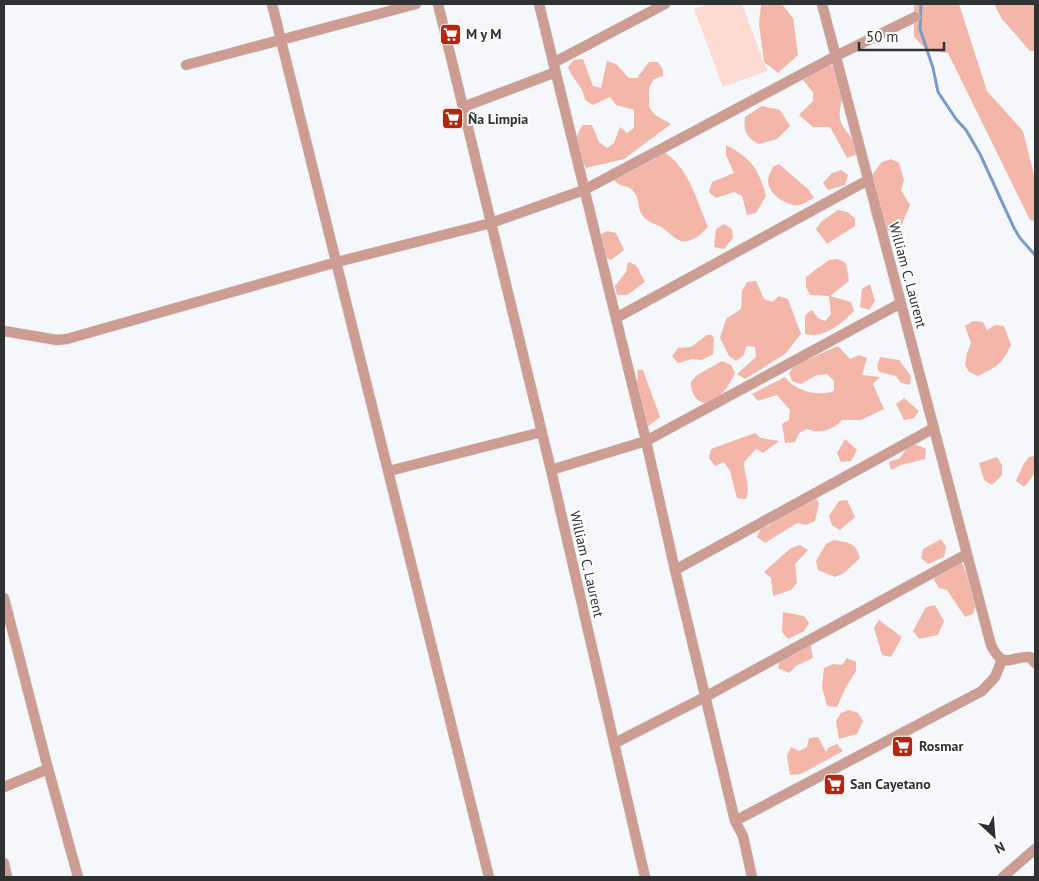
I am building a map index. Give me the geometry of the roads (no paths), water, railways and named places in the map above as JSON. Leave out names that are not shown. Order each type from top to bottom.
[{"type":"street","points":[[272,4],[489,877]]},
{"type":"street","points":[[186,65],[416,4]]},
{"type":"street","name":"William C. Laurent","points":[[438,4],[542,432],[645,877]]},
{"type":"street","points":[[539,4],[646,442],[674,570],[735,821],[744,836],[752,877]]},
{"type":"street","points":[[463,106],[554,68],[665,4]]},
{"type":"street","name":"William C. Laurent","points":[[822,4],[988,636],[996,654],[1002,660]]},
{"type":"street","points":[[4,331],[66,340],[337,262],[491,223],[584,190],[836,56],[915,17]]},
{"type":"street","points":[[616,318],[868,180]]},
{"type":"street","points":[[551,470],[646,442],[901,303]]},
{"type":"street","points":[[674,570],[934,428]]},
{"type":"street","points":[[389,471],[542,432]]},
{"type":"street","points":[[615,743],[705,697],[967,554]]},
{"type":"street","points":[[4,598],[78,877]]},
{"type":"street","points":[[735,821],[982,691],[995,677],[1002,660],[1009,662],[1015,658],[1030,657],[1035,663]]},
{"type":"street","points":[[4,787],[48,769]]},
{"type":"street","points":[[1003,877],[1035,849]]},
{"type":"street","points":[[4,863],[7,877]]},
{"type":"waterway","points":[[921,4],[920,29],[933,68],[938,92],[956,119],[966,130],[980,154],[1014,228],[1035,255]]},
{"type":"place","name":"M y M","points":[[450,34]]},
{"type":"place","name":"Ña Limpia","points":[[452,119]]},
{"type":"place","name":"Rosmar","points":[[903,746]]},
{"type":"place","name":"San Cayetano","points":[[834,784]]}]
